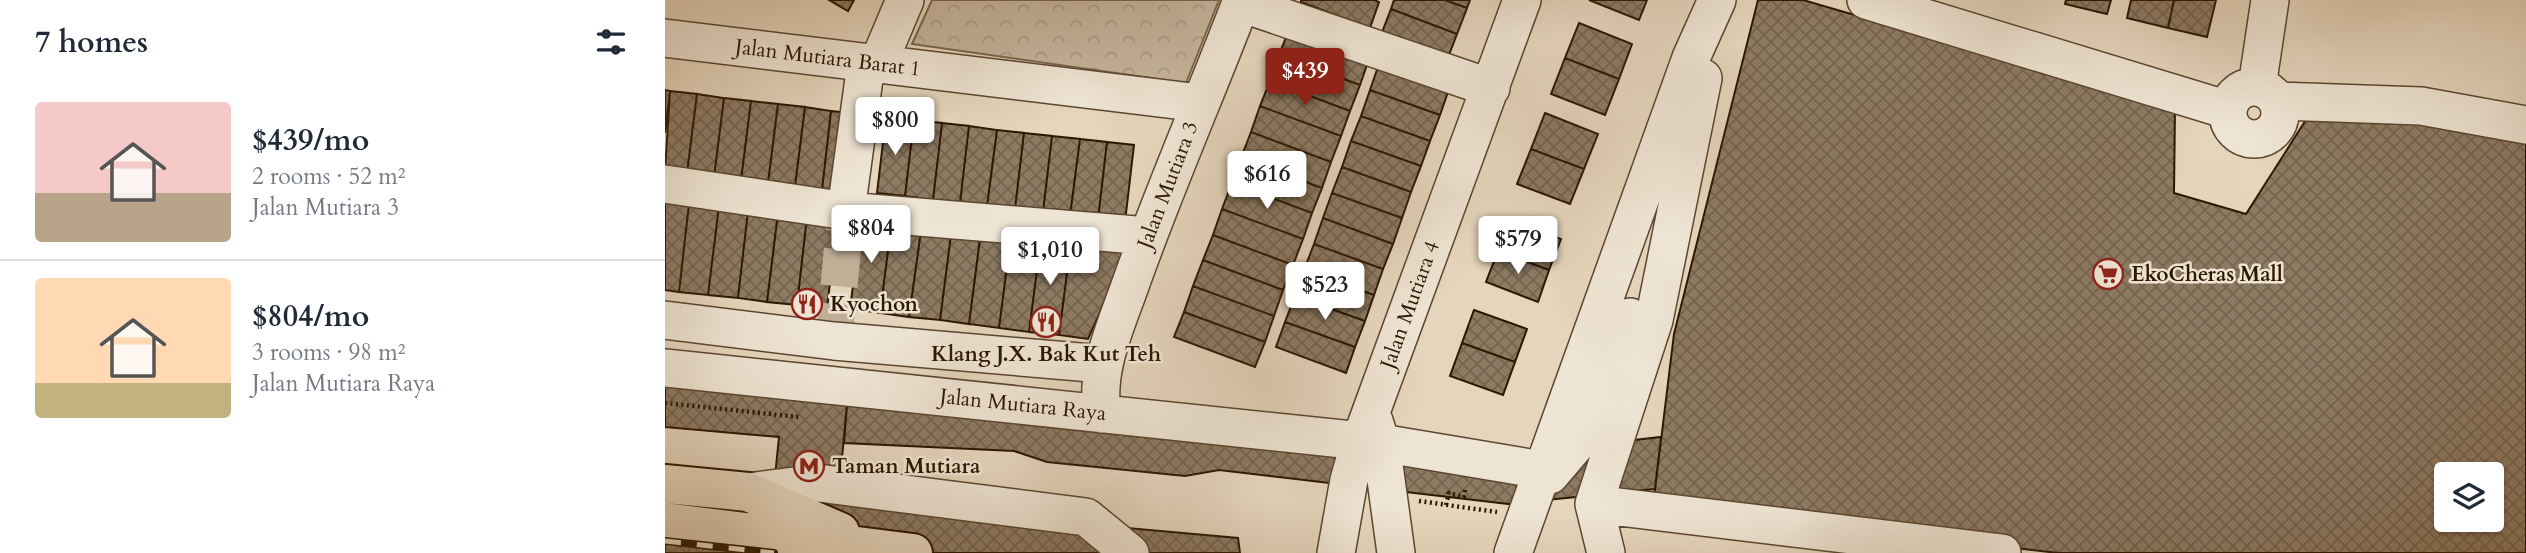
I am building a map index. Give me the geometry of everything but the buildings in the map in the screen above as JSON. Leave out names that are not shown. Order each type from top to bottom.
[{"type":"highway","points":[[665,484],[748,492],[896,551]]},
{"type":"highway","points":[[665,522],[896,551]]},
{"type":"street","points":[[846,211],[872,64],[905,0]]},
{"type":"street","name":"Jalan Mutiara 4","points":[[1336,553],[1349,480],[1371,433],[1522,0]]},
{"type":"street","points":[[1866,0],[2228,110],[2230,102],[2241,90],[2421,106],[2526,125]]},
{"type":"street","points":[[2267,94],[2270,0]]},
{"type":"street","points":[[1241,1],[1491,88]]},
{"type":"street","name":"Jalan Mutiara 3","points":[[1102,414],[1098,390],[1103,364],[1148,236],[1241,1]]},
{"type":"street","points":[[1513,553],[1691,58],[1714,9]]},
{"type":"street","points":[[1606,553],[1594,504],[1654,320],[1706,64],[1714,9]]},
{"type":"street","name":"Jalan Mutiara Barat 1","points":[[665,38],[1200,103]]},
{"type":"street","points":[[665,184],[846,211],[1148,236]]},
{"type":"street","points":[[1534,493],[1584,435],[1630,317]]},
{"type":"street","points":[[665,320],[834,341],[1103,364]]},
{"type":"street","name":"Jalan Mutiara Raya","points":[[665,368],[1102,414],[1371,433],[1534,493]]},
{"type":"street","name":"Jalan Mutiara 4","points":[[1371,433],[1389,497],[1396,553]]},
{"type":"street","points":[[748,492],[818,483],[1086,517],[1129,553]]},
{"type":"street","points":[[1594,504],[2002,553]]},
{"type":"path","points":[[665,403],[799,417]]},
{"type":"path","points":[[1446,505],[1449,493],[1464,497],[1466,485]]},
{"type":"path","points":[[1389,497],[1446,505],[1534,493]]},
{"type":"green space","points":[[932,0],[1219,0],[1186,83],[912,44]]},
{"type":"tunnel","points":[[834,341],[846,211]]},
{"type":"railway","points":[[665,541],[774,553]]},
{"type":"place","name":"EkoCheras Mall","points":[[2108,274]]},
{"type":"place","name":"Kyochon","points":[[807,304]]},
{"type":"place","name":"Klang J.X. Bak Kut Teh","points":[[1046,322]]},
{"type":"place","name":"Taman Mutiara","points":[[809,466]]}]
